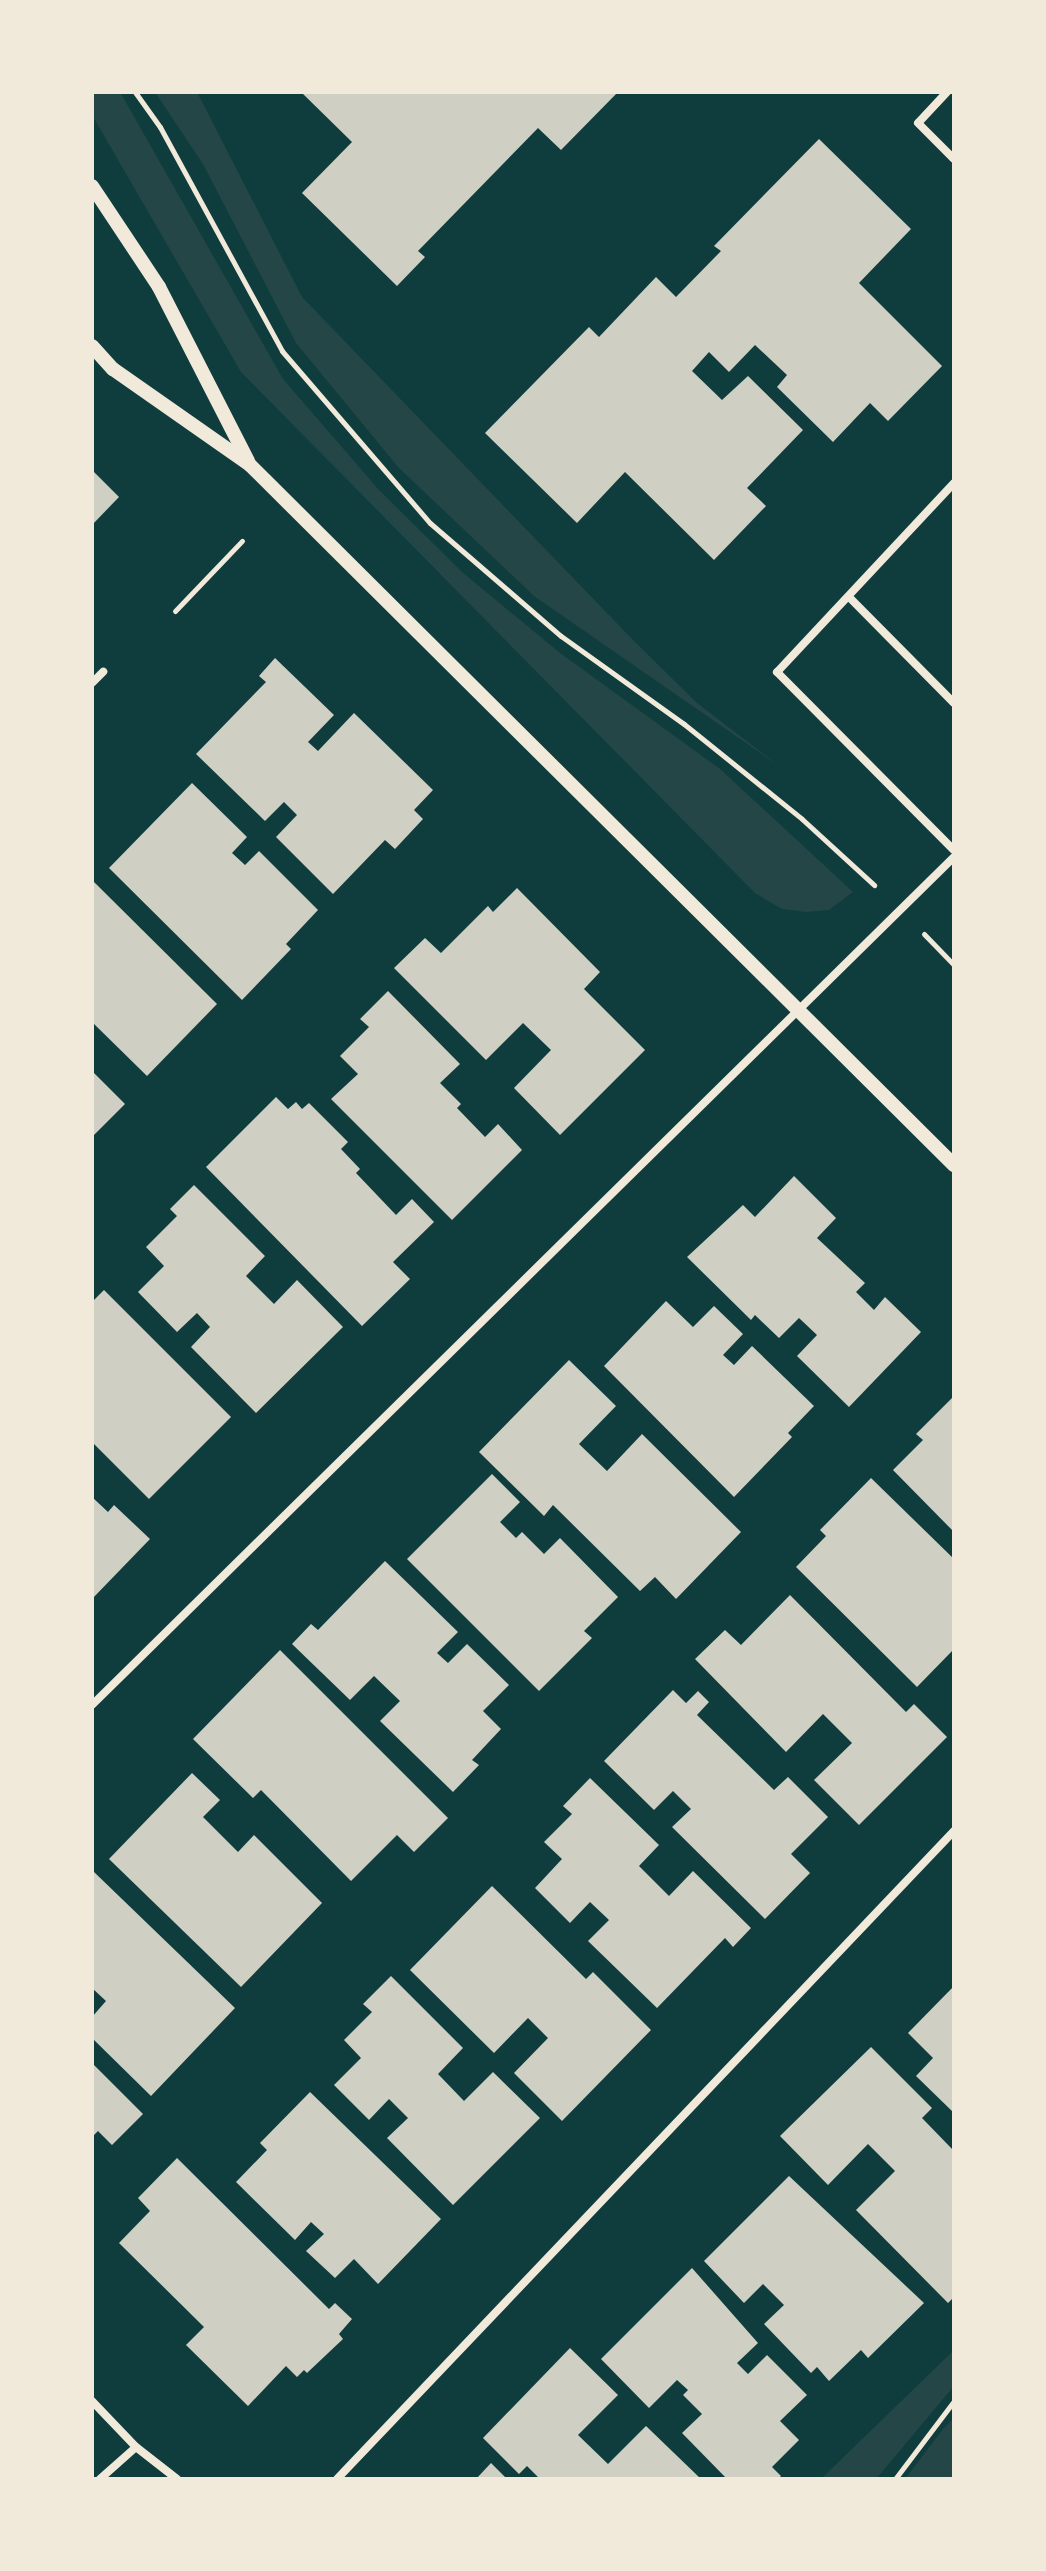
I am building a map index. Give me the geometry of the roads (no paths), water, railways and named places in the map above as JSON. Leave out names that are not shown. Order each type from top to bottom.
[{"type":"street","points":[[947,92],[918,123],[954,159]]},
{"type":"street","points":[[92,186],[159,287],[250,465]]},
{"type":"street","points":[[92,346],[113,369],[250,465],[954,1165]]},
{"type":"street","points":[[954,483],[777,672],[954,850]]},
{"type":"street","points":[[849,597],[954,703]]},
{"type":"street","points":[[92,683],[103,672]]},
{"type":"street","points":[[92,1705],[954,857]]},
{"type":"street","points":[[337,2479],[954,1831]]},
{"type":"street","points":[[92,2401],[136,2447],[177,2479]]},
{"type":"street","points":[[100,2479],[136,2447]]}]
